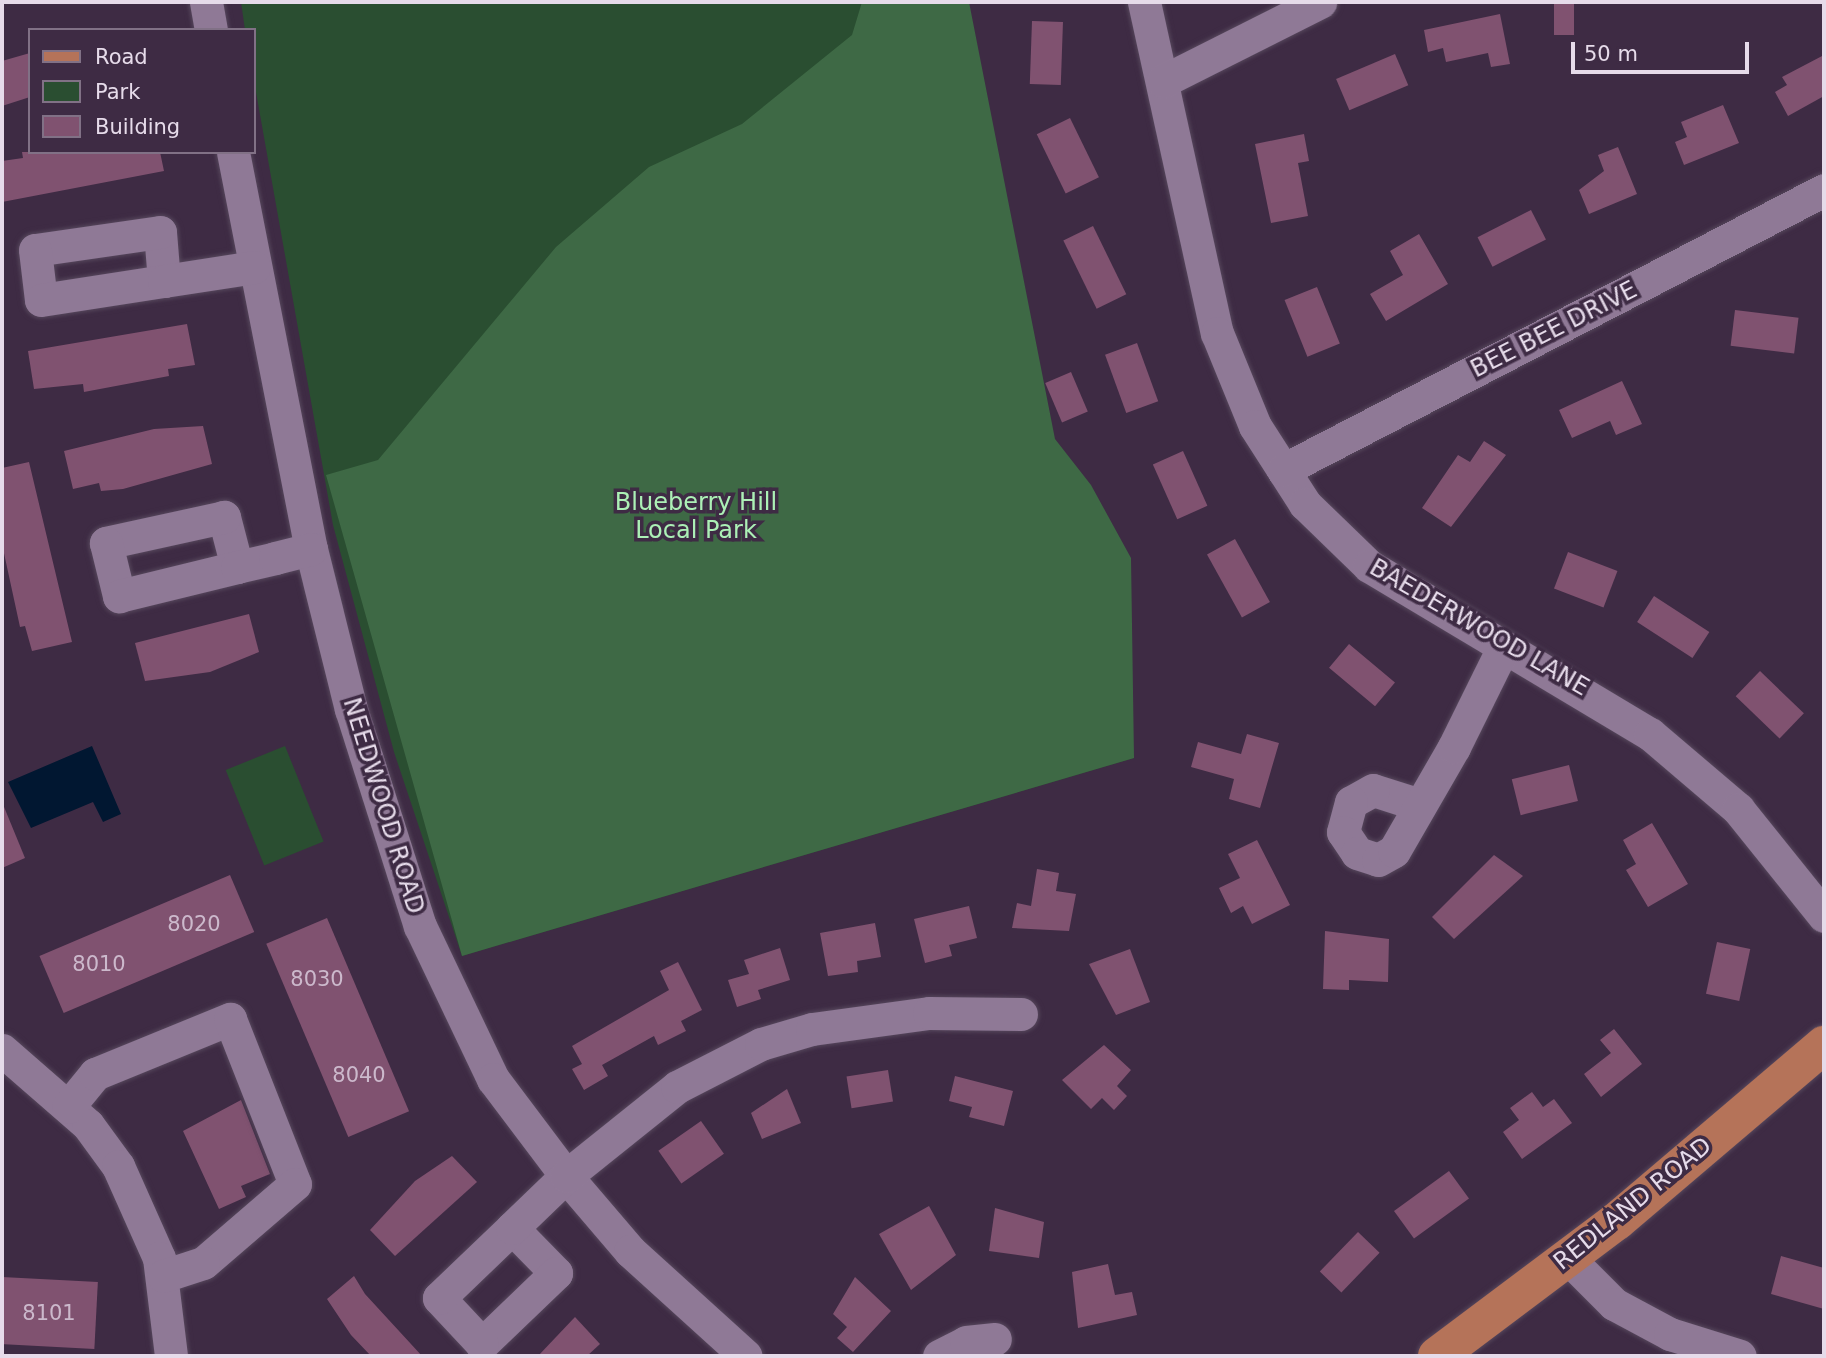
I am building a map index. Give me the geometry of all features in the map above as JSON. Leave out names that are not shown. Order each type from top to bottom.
[{"type":"main road","name":"REDLAND ROAD","points":[[1437,1356],[1568,1258],[1824,1045]]},
{"type":"street","points":[[206,2],[211,28]]},
{"type":"street","name":"BAEDERWOOD LANE","points":[[1144,2],[1217,334],[1255,426],[1305,504],[1369,566],[1503,648],[1598,698],[1650,734],[1738,809],[1824,916]]},
{"type":"street","points":[[1163,81],[1320,2]]},
{"type":"street","name":"NEEDWOOD ROAD","points":[[233,154],[311,549],[351,709],[420,926],[493,1079],[566,1176],[630,1251],[746,1356]]},
{"type":"street","name":"BEE BEE DRIVE","points":[[1283,470],[1824,192]]},
{"type":"street","points":[[164,281],[254,267]]},
{"type":"street","points":[[237,567],[311,549]]},
{"type":"street","points":[[1420,805],[1503,648]]},
{"type":"street","points":[[512,1228],[566,1176],[677,1087],[761,1044],[869,1019],[1021,1014]]},
{"type":"street","points":[[68,1107],[95,1074],[230,1019],[295,1184],[203,1263],[163,1276]]},
{"type":"street","points":[[2,1050],[68,1107],[118,1166],[163,1276],[171,1356]]},
{"type":"street","points":[[1568,1258],[1614,1304],[1670,1334],[1740,1356]]},
{"type":"street","points":[[939,1356],[966,1342],[995,1339]]},
{"type":"green space","name":"Blueberry Hill Local Park","points":[[241,2],[941,2],[1021,366],[1134,758],[462,956],[394,752],[333,525],[256,92],[256,28],[245,28]]},
{"type":"green space","name":"Blueberry Hill Local Park","points":[[862,2],[969,2],[1055,439],[1091,485],[1131,558],[1134,758],[462,956],[326,475],[378,460],[556,247],[649,167],[742,124],[852,35]]},
{"type":"green space","points":[[285,746],[324,841],[264,865],[226,770]]},
{"type":"water","points":[[92,746],[121,814],[103,822],[93,802],[31,828],[8,782]]},
{"type":"building","points":[[1554,2],[1574,2],[1574,35],[1554,35]]},
{"type":"building","points":[[1500,14],[1510,64],[1491,67],[1488,53],[1446,62],[1443,48],[1428,52],[1424,30]]},
{"type":"building","points":[[1032,21],[1063,22],[1061,85],[1030,84]]},
{"type":"building","points":[[28,54],[28,98],[2,106],[2,61]]},
{"type":"building","points":[[1395,54],[1408,85],[1349,110],[1336,79]]},
{"type":"building","points":[[1824,55],[1824,96],[1788,116],[1775,92],[1787,85],[1782,77]]},
{"type":"building","points":[[1723,105],[1739,143],[1684,165],[1675,142],[1687,137],[1681,122]]},
{"type":"building","points":[[1070,118],[1099,177],[1066,194],[1037,134]]},
{"type":"building","points":[[1304,134],[1309,161],[1298,163],[1308,216],[1271,223],[1255,144]]},
{"type":"building","points":[[1618,147],[1637,194],[1589,214],[1579,190],[1604,171],[1598,155]]},
{"type":"building","points":[[22,152],[160,154],[164,171],[2,202],[2,161],[23,158]]},
{"type":"building","points":[[1531,210],[1546,239],[1493,267],[1478,237]]},
{"type":"building","points":[[1093,226],[1126,294],[1097,309],[1063,240]]},
{"type":"building","points":[[1419,234],[1448,284],[1386,321],[1370,294],[1403,275],[1390,251]]},
{"type":"building","points":[[1317,287],[1340,344],[1307,357],[1285,300]]},
{"type":"building","points":[[1735,310],[1799,318],[1794,354],[1731,346]]},
{"type":"building","points":[[187,324],[195,365],[168,369],[169,376],[84,392],[83,384],[34,389],[28,351]]},
{"type":"building","points":[[1137,343],[1158,401],[1126,413],[1105,355]]},
{"type":"building","points":[[1071,372],[1088,412],[1062,423],[1045,383]]},
{"type":"building","points":[[1622,381],[1642,424],[1616,435],[1610,421],[1572,438],[1559,410]]},
{"type":"building","points":[[203,426],[212,464],[123,489],[101,491],[99,483],[73,489],[64,451],[154,429]]},
{"type":"building","points":[[1484,441],[1506,455],[1451,527],[1422,508],[1458,455],[1470,462]]},
{"type":"building","points":[[1183,451],[1207,506],[1177,519],[1153,464]]},
{"type":"building","points":[[29,462],[72,642],[32,651],[25,626],[20,627],[2,544],[2,468]]},
{"type":"building","points":[[1235,539],[1270,602],[1242,617],[1207,555]]},
{"type":"building","points":[[1568,552],[1617,571],[1604,607],[1554,588]]},
{"type":"building","points":[[1654,596],[1709,632],[1692,658],[1637,622]]},
{"type":"building","points":[[249,614],[259,652],[210,672],[145,681],[135,643]]},
{"type":"building","points":[[1349,644],[1395,683],[1375,706],[1329,668]]},
{"type":"building","points":[[1760,671],[1804,713],[1780,739],[1736,696]]},
{"type":"building","points":[[1247,734],[1279,743],[1260,808],[1229,799],[1234,779],[1191,767],[1198,742],[1241,754]]},
{"type":"building","points":[[1569,765],[1578,801],[1521,815],[1512,779]]},
{"type":"building","points":[[2,802],[25,858],[2,868]]},
{"type":"building","points":[[1652,823],[1688,884],[1648,907],[1626,870],[1636,864],[1623,840]]},
{"type":"building","points":[[1257,840],[1290,905],[1252,924],[1243,906],[1231,913],[1219,888],[1240,878],[1228,854]]},
{"type":"building","points":[[1494,855],[1523,876],[1454,939],[1432,917]]},
{"type":"building","points":[[1037,869],[1059,873],[1056,891],[1076,894],[1069,931],[1012,928],[1017,903],[1031,906]]},
{"type":"building","points":[[230,875],[254,932],[64,1013],[39,956]]},
{"type":"building","points":[[969,906],[977,938],[949,945],[952,956],[925,963],[914,919]]},
{"type":"building","points":[[327,918],[409,1111],[348,1137],[266,944]]},
{"type":"building","points":[[875,923],[881,957],[857,961],[858,972],[828,976],[820,933]]},
{"type":"building","points":[[1325,931],[1389,939],[1388,982],[1349,980],[1349,990],[1323,989]]},
{"type":"building","points":[[1717,942],[1750,949],[1739,1001],[1706,994]]},
{"type":"building","points":[[780,948],[790,980],[758,990],[761,999],[737,1007],[728,980],[749,974],[744,960]]},
{"type":"building","points":[[1130,949],[1150,1002],[1116,1015],[1089,964]]},
{"type":"building","points":[[678,962],[702,1010],[681,1021],[686,1031],[658,1045],[654,1036],[602,1065],[608,1076],[584,1090],[572,1069],[582,1064],[572,1046],[669,990],[660,971]]},
{"type":"building","points":[[1614,1029],[1642,1064],[1601,1097],[1584,1074],[1611,1053],[1600,1040]]},
{"type":"building","points":[[1104,1045],[1131,1070],[1117,1086],[1127,1096],[1114,1110],[1102,1098],[1091,1109],[1062,1080]]},
{"type":"building","points":[[888,1070],[893,1102],[852,1108],[847,1077]]},
{"type":"building","points":[[955,1076],[1013,1091],[1004,1126],[969,1117],[972,1107],[949,1101]]},
{"type":"building","points":[[787,1089],[801,1123],[762,1139],[751,1113]]},
{"type":"building","points":[[1532,1092],[1543,1107],[1554,1099],[1572,1123],[1522,1159],[1503,1132],[1519,1120],[1510,1108]]},
{"type":"building","points":[[241,1100],[270,1174],[241,1186],[246,1197],[219,1209],[183,1131]]},
{"type":"building","points":[[701,1121],[724,1154],[681,1184],[658,1151]]},
{"type":"building","points":[[452,1156],[477,1182],[395,1256],[370,1230],[415,1181]]},
{"type":"building","points":[[1449,1171],[1469,1199],[1414,1238],[1394,1211]]},
{"type":"building","points":[[929,1206],[956,1255],[911,1290],[879,1234]]},
{"type":"building","points":[[995,1208],[1044,1222],[1039,1258],[989,1251]]},
{"type":"building","points":[[1358,1232],[1380,1253],[1341,1292],[1320,1272]]},
{"type":"building","points":[[1781,1256],[1824,1268],[1824,1309],[1771,1294]]},
{"type":"building","points":[[1108,1264],[1115,1295],[1132,1292],[1137,1315],[1078,1328],[1072,1272]]},
{"type":"building","points":[[354,1276],[365,1294],[422,1356],[371,1356],[351,1335],[327,1299]]},
{"type":"building","points":[[2,1277],[98,1282],[94,1349],[2,1344]]},
{"type":"building","points":[[855,1277],[891,1311],[853,1352],[837,1338],[847,1327],[833,1314]]},
{"type":"building","points":[[575,1317],[600,1344],[587,1356],[538,1356]]}]
